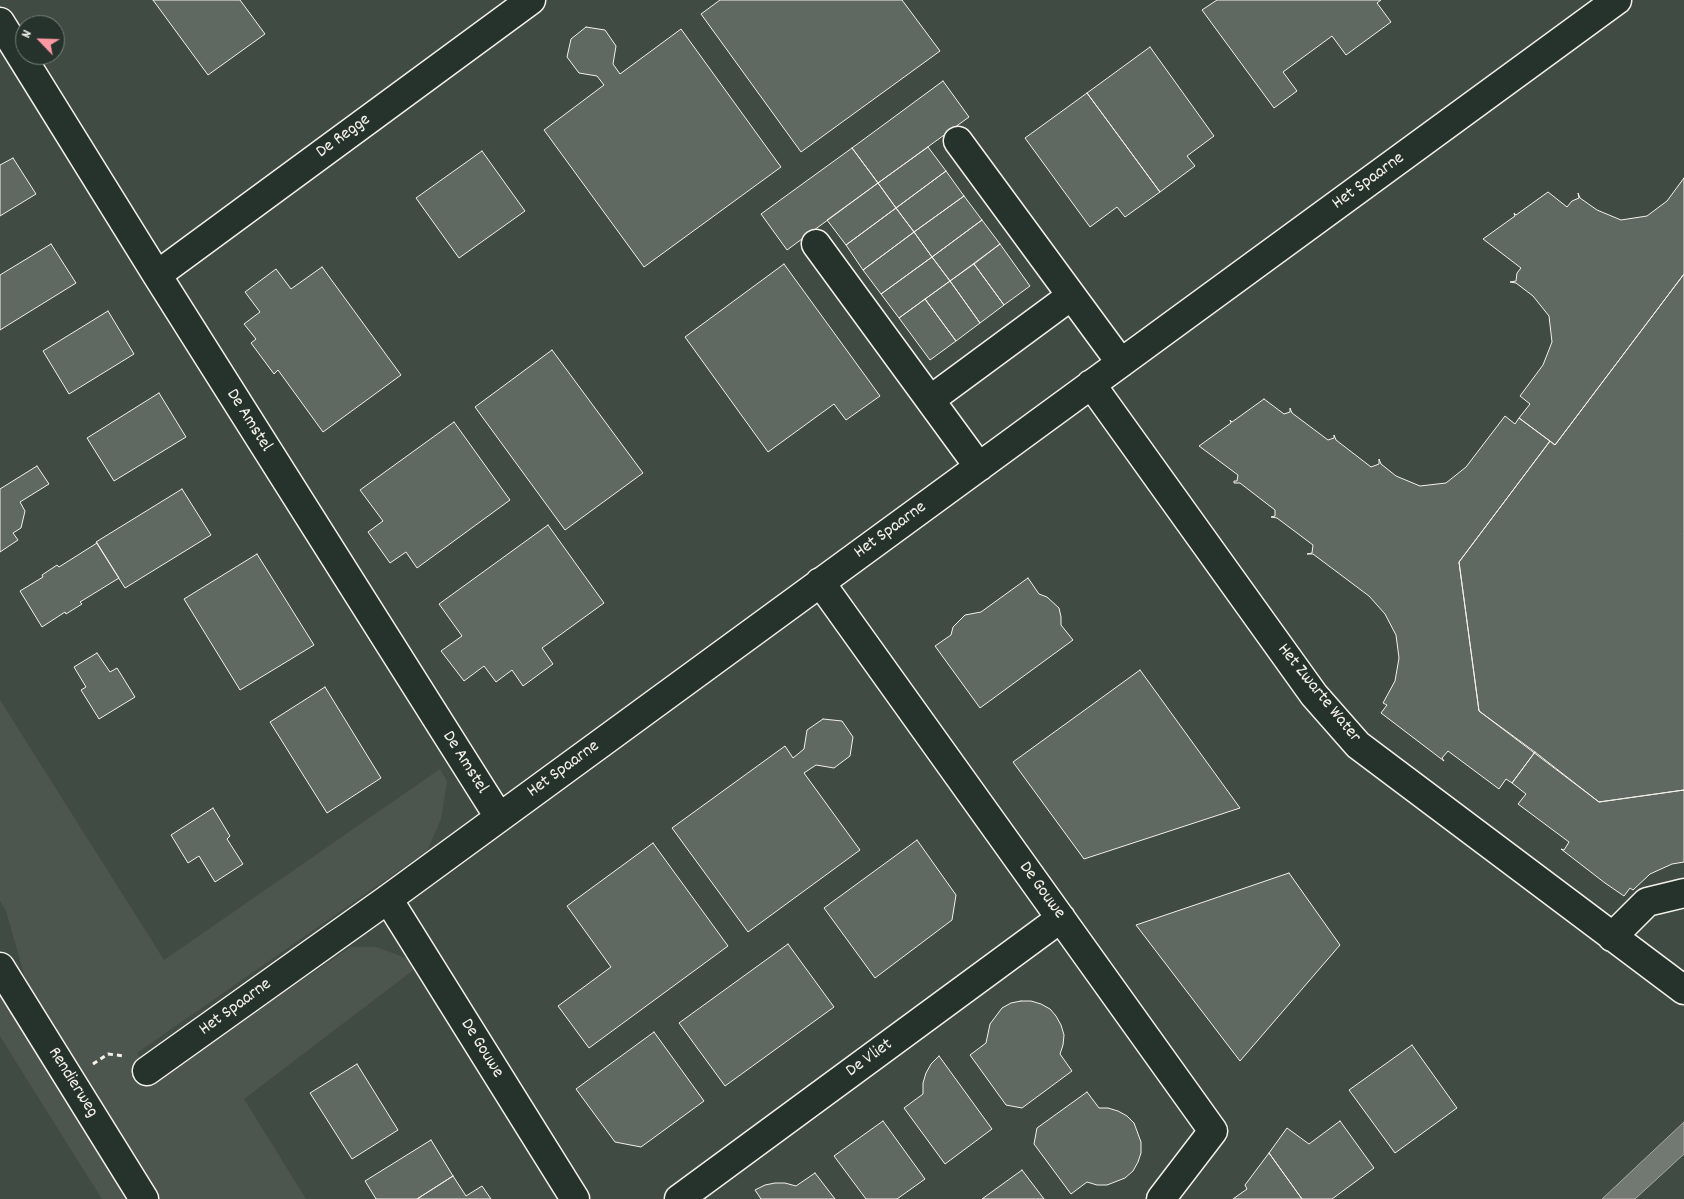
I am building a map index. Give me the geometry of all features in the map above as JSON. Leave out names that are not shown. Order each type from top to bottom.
[{"type":"street","name":"De Regge","points":[[157,275],[531,0]]},
{"type":"street","name":"Het Spaarne","points":[[147,1071],[388,899],[1618,0]]},
{"type":"street","name":"De Amstel","points":[[0,22],[499,818]]},
{"type":"street","points":[[958,141],[1121,363]]},
{"type":"street","points":[[816,244],[979,467]]},
{"type":"street","points":[[930,400],[1071,296]]},
{"type":"street","name":"Het Zwarte Water","points":[[1091,384],[1314,696],[1358,746],[1684,990]]},
{"type":"street","name":"De Gouwe","points":[[820,582],[1213,1132],[1161,1199]]},
{"type":"street","points":[[1612,937],[1647,902],[1684,894]]},
{"type":"street","name":"De Gouwe","points":[[388,899],[575,1199]]},
{"type":"street","name":"De Vliet","points":[[679,1199],[1061,918]]},
{"type":"street","name":"Rendierweg","points":[[0,967],[144,1199]]},
{"type":"path","points":[[69,1079],[108,1054],[138,1057],[147,1071]]},
{"type":"shaded area","points":[[0,0],[1684,0],[1684,1199],[147,1199],[0,956]]},
{"type":"shaded area","points":[[0,700],[164,960],[440,769],[447,781],[441,819],[427,851],[137,1053],[155,1080],[351,947],[376,947],[411,960],[416,968],[244,1099],[306,1199],[154,1199],[74,1071],[26,981],[6,911],[0,901]]},
{"type":"shaded area","points":[[0,982],[136,1199],[102,1199],[31,1086],[0,1036]]},
{"type":"shaded area","points":[[0,1033],[103,1199],[0,1199]]},
{"type":"shaded area","points":[[1684,1122],[1684,1154],[1635,1199],[1602,1199]]},
{"type":"building","points":[[153,0],[240,0],[265,34],[208,75]]},
{"type":"building","points":[[720,0],[902,0],[940,51],[801,152],[701,14]]},
{"type":"building","points":[[1217,0],[1381,0],[1377,3],[1391,22],[1346,55],[1332,36],[1283,72],[1297,91],[1274,108],[1202,10]]},
{"type":"building","points":[[586,27],[605,30],[616,46],[613,64],[620,74],[681,29],[781,167],[644,267],[544,130],[604,85],[597,76],[579,73],[567,57],[571,39]]},
{"type":"building","points":[[1150,47],[1214,136],[1187,156],[1195,166],[1160,192],[1087,93]]},
{"type":"building","points":[[943,81],[969,117],[878,183],[852,148]]},
{"type":"building","points":[[1087,93],[1160,192],[1125,217],[1117,207],[1090,227],[1025,138]]},
{"type":"building","points":[[928,147],[946,171],[896,208],[878,183]]},
{"type":"building","points":[[852,148],[878,183],[787,250],[761,214]]},
{"type":"building","points":[[482,151],[525,211],[459,258],[416,198]]},
{"type":"building","points":[[13,158],[36,194],[0,216],[0,165]]},
{"type":"building","points":[[946,171],[964,196],[914,232],[896,208]]},
{"type":"building","points":[[1684,178],[1684,274],[1555,445],[1519,418],[1530,404],[1520,396],[1543,365],[1552,342],[1549,316],[1533,296],[1516,283],[1510,282],[1516,281],[1517,273],[1521,268],[1483,239],[1515,216],[1514,213],[1516,215],[1548,192],[1567,207],[1572,201],[1579,198],[1578,193],[1580,198],[1597,210],[1621,220],[1647,216],[1667,201]]},
{"type":"building","points":[[878,183],[896,208],[846,245],[827,220]]},
{"type":"building","points":[[964,196],[982,220],[932,257],[914,232]]},
{"type":"building","points":[[896,208],[914,232],[863,270],[846,245]]},
{"type":"building","points":[[982,220],[1000,244],[950,281],[932,257]]},
{"type":"building","points":[[914,232],[932,257],[881,294],[863,270]]},
{"type":"building","points":[[51,244],[76,283],[0,330],[0,275]]},
{"type":"building","points":[[1000,244],[1030,286],[1004,305],[974,264]]},
{"type":"building","points":[[932,257],[950,281],[899,318],[881,294]]},
{"type":"building","points":[[784,264],[880,396],[846,420],[834,404],[768,452],[685,337]]},
{"type":"building","points":[[974,264],[1004,305],[980,323],[950,281]]},
{"type":"building","points":[[322,267],[401,375],[323,432],[278,370],[274,374],[251,343],[256,339],[244,324],[260,312],[245,292],[276,269],[291,289]]},
{"type":"building","points":[[1684,274],[1684,790],[1599,802],[1479,711],[1459,562],[1550,441],[1555,445]]},
{"type":"building","points":[[950,281],[980,323],[956,341],[925,299]]},
{"type":"building","points":[[925,299],[956,341],[930,360],[899,318]]},
{"type":"building","points":[[108,311],[134,354],[69,394],[43,351]]},
{"type":"building","points":[[552,350],[643,473],[565,530],[475,407]]},
{"type":"building","points":[[159,393],[186,437],[114,481],[87,438]]},
{"type":"building","points":[[1264,399],[1284,414],[1290,412],[1290,408],[1292,413],[1328,440],[1334,438],[1334,435],[1336,440],[1371,467],[1379,464],[1379,459],[1381,464],[1396,476],[1420,486],[1446,483],[1466,467],[1505,416],[1515,424],[1519,418],[1550,441],[1459,562],[1479,711],[1535,752],[1512,783],[1506,779],[1499,789],[1448,751],[1442,758],[1444,761],[1381,713],[1387,705],[1383,703],[1395,681],[1399,658],[1396,635],[1385,614],[1369,596],[1313,554],[1307,554],[1312,553],[1313,545],[1277,518],[1271,517],[1275,516],[1275,510],[1240,483],[1234,483],[1234,481],[1237,481],[1238,475],[1199,446],[1231,423],[1230,420],[1232,422]]},
{"type":"building","points":[[454,422],[510,500],[417,568],[406,552],[390,563],[368,532],[383,521],[360,490]]},
{"type":"building","points":[[37,466],[49,484],[20,502],[25,511],[21,528],[13,533],[18,540],[0,552],[0,489]]},
{"type":"building","points":[[182,489],[211,535],[125,588],[96,542]]},
{"type":"building","points":[[548,525],[604,603],[542,648],[553,664],[523,686],[512,670],[496,682],[484,666],[464,681],[441,651],[462,636],[439,604]]},
{"type":"building","points":[[97,543],[119,578],[80,602],[82,604],[66,614],[65,612],[42,627],[20,591],[43,577],[42,575],[57,565],[59,567]]},
{"type":"building","points":[[257,554],[314,645],[240,690],[184,599]]},
{"type":"building","points":[[1028,578],[1039,594],[1047,597],[1059,608],[1061,625],[1073,640],[980,708],[935,646],[951,635],[953,627],[965,615],[981,612]]},
{"type":"building","points":[[97,653],[110,672],[117,668],[135,697],[99,719],[81,690],[86,687],[74,667]]},
{"type":"building","points":[[1140,670],[1240,808],[1084,859],[1013,762]]},
{"type":"building","points":[[325,687],[381,778],[327,813],[270,722]]},
{"type":"building","points":[[823,719],[842,721],[853,737],[850,756],[834,768],[816,765],[804,773],[860,850],[748,932],[672,828],[785,746],[793,758],[804,749],[807,730]]},
{"type":"building","points":[[1535,752],[1599,802],[1684,790],[1684,862],[1672,864],[1650,874],[1633,890],[1630,888],[1624,896],[1605,883],[1561,849],[1564,850],[1569,842],[1518,804],[1526,794],[1512,783]]},
{"type":"building","points":[[213,808],[230,836],[227,839],[243,864],[215,882],[199,856],[188,863],[171,835]]},
{"type":"building","points":[[917,840],[956,895],[952,920],[875,978],[824,908]]},
{"type":"building","points":[[653,843],[728,946],[589,1048],[558,1006],[611,967],[567,906]]},
{"type":"building","points":[[1289,873],[1340,945],[1240,1061],[1136,925]]},
{"type":"building","points":[[788,944],[834,1007],[725,1086],[679,1023]]},
{"type":"building","points":[[1021,1001],[1041,1004],[1050,1009],[1056,1016],[1064,1035],[1060,1054],[1072,1071],[1022,1108],[1006,1105],[970,1055],[986,1043],[990,1024],[1002,1008],[1011,1003]]},
{"type":"building","points":[[654,1032],[704,1101],[641,1147],[615,1142],[576,1089]]},
{"type":"building","points":[[1412,1045],[1457,1108],[1395,1153],[1349,1090]]},
{"type":"building","points":[[939,1056],[992,1129],[945,1164],[904,1108],[923,1094],[923,1083],[926,1073]]},
{"type":"building","points":[[357,1064],[398,1130],[352,1159],[310,1093]]},
{"type":"building","points":[[1087,1092],[1099,1108],[1118,1111],[1134,1123],[1141,1142],[1141,1153],[1133,1171],[1125,1178],[1107,1185],[1087,1182],[1071,1194],[1034,1144],[1037,1128]]},
{"type":"building","points":[[883,1121],[925,1179],[897,1199],[866,1199],[834,1156]]},
{"type":"building","points":[[1340,1121],[1374,1168],[1332,1199],[1302,1199],[1269,1153],[1287,1128],[1309,1144]]},
{"type":"building","points":[[431,1140],[453,1176],[417,1199],[376,1199],[365,1181]]},
{"type":"building","points":[[1269,1153],[1302,1199],[1233,1199],[1247,1189],[1245,1185]]},
{"type":"building","points":[[1022,1170],[1044,1199],[982,1199]]},
{"type":"building","points":[[815,1173],[835,1199],[761,1199],[755,1190],[775,1183],[796,1186]]},
{"type":"building","points":[[453,1176],[466,1196],[482,1186],[491,1199],[417,1199]]}]
